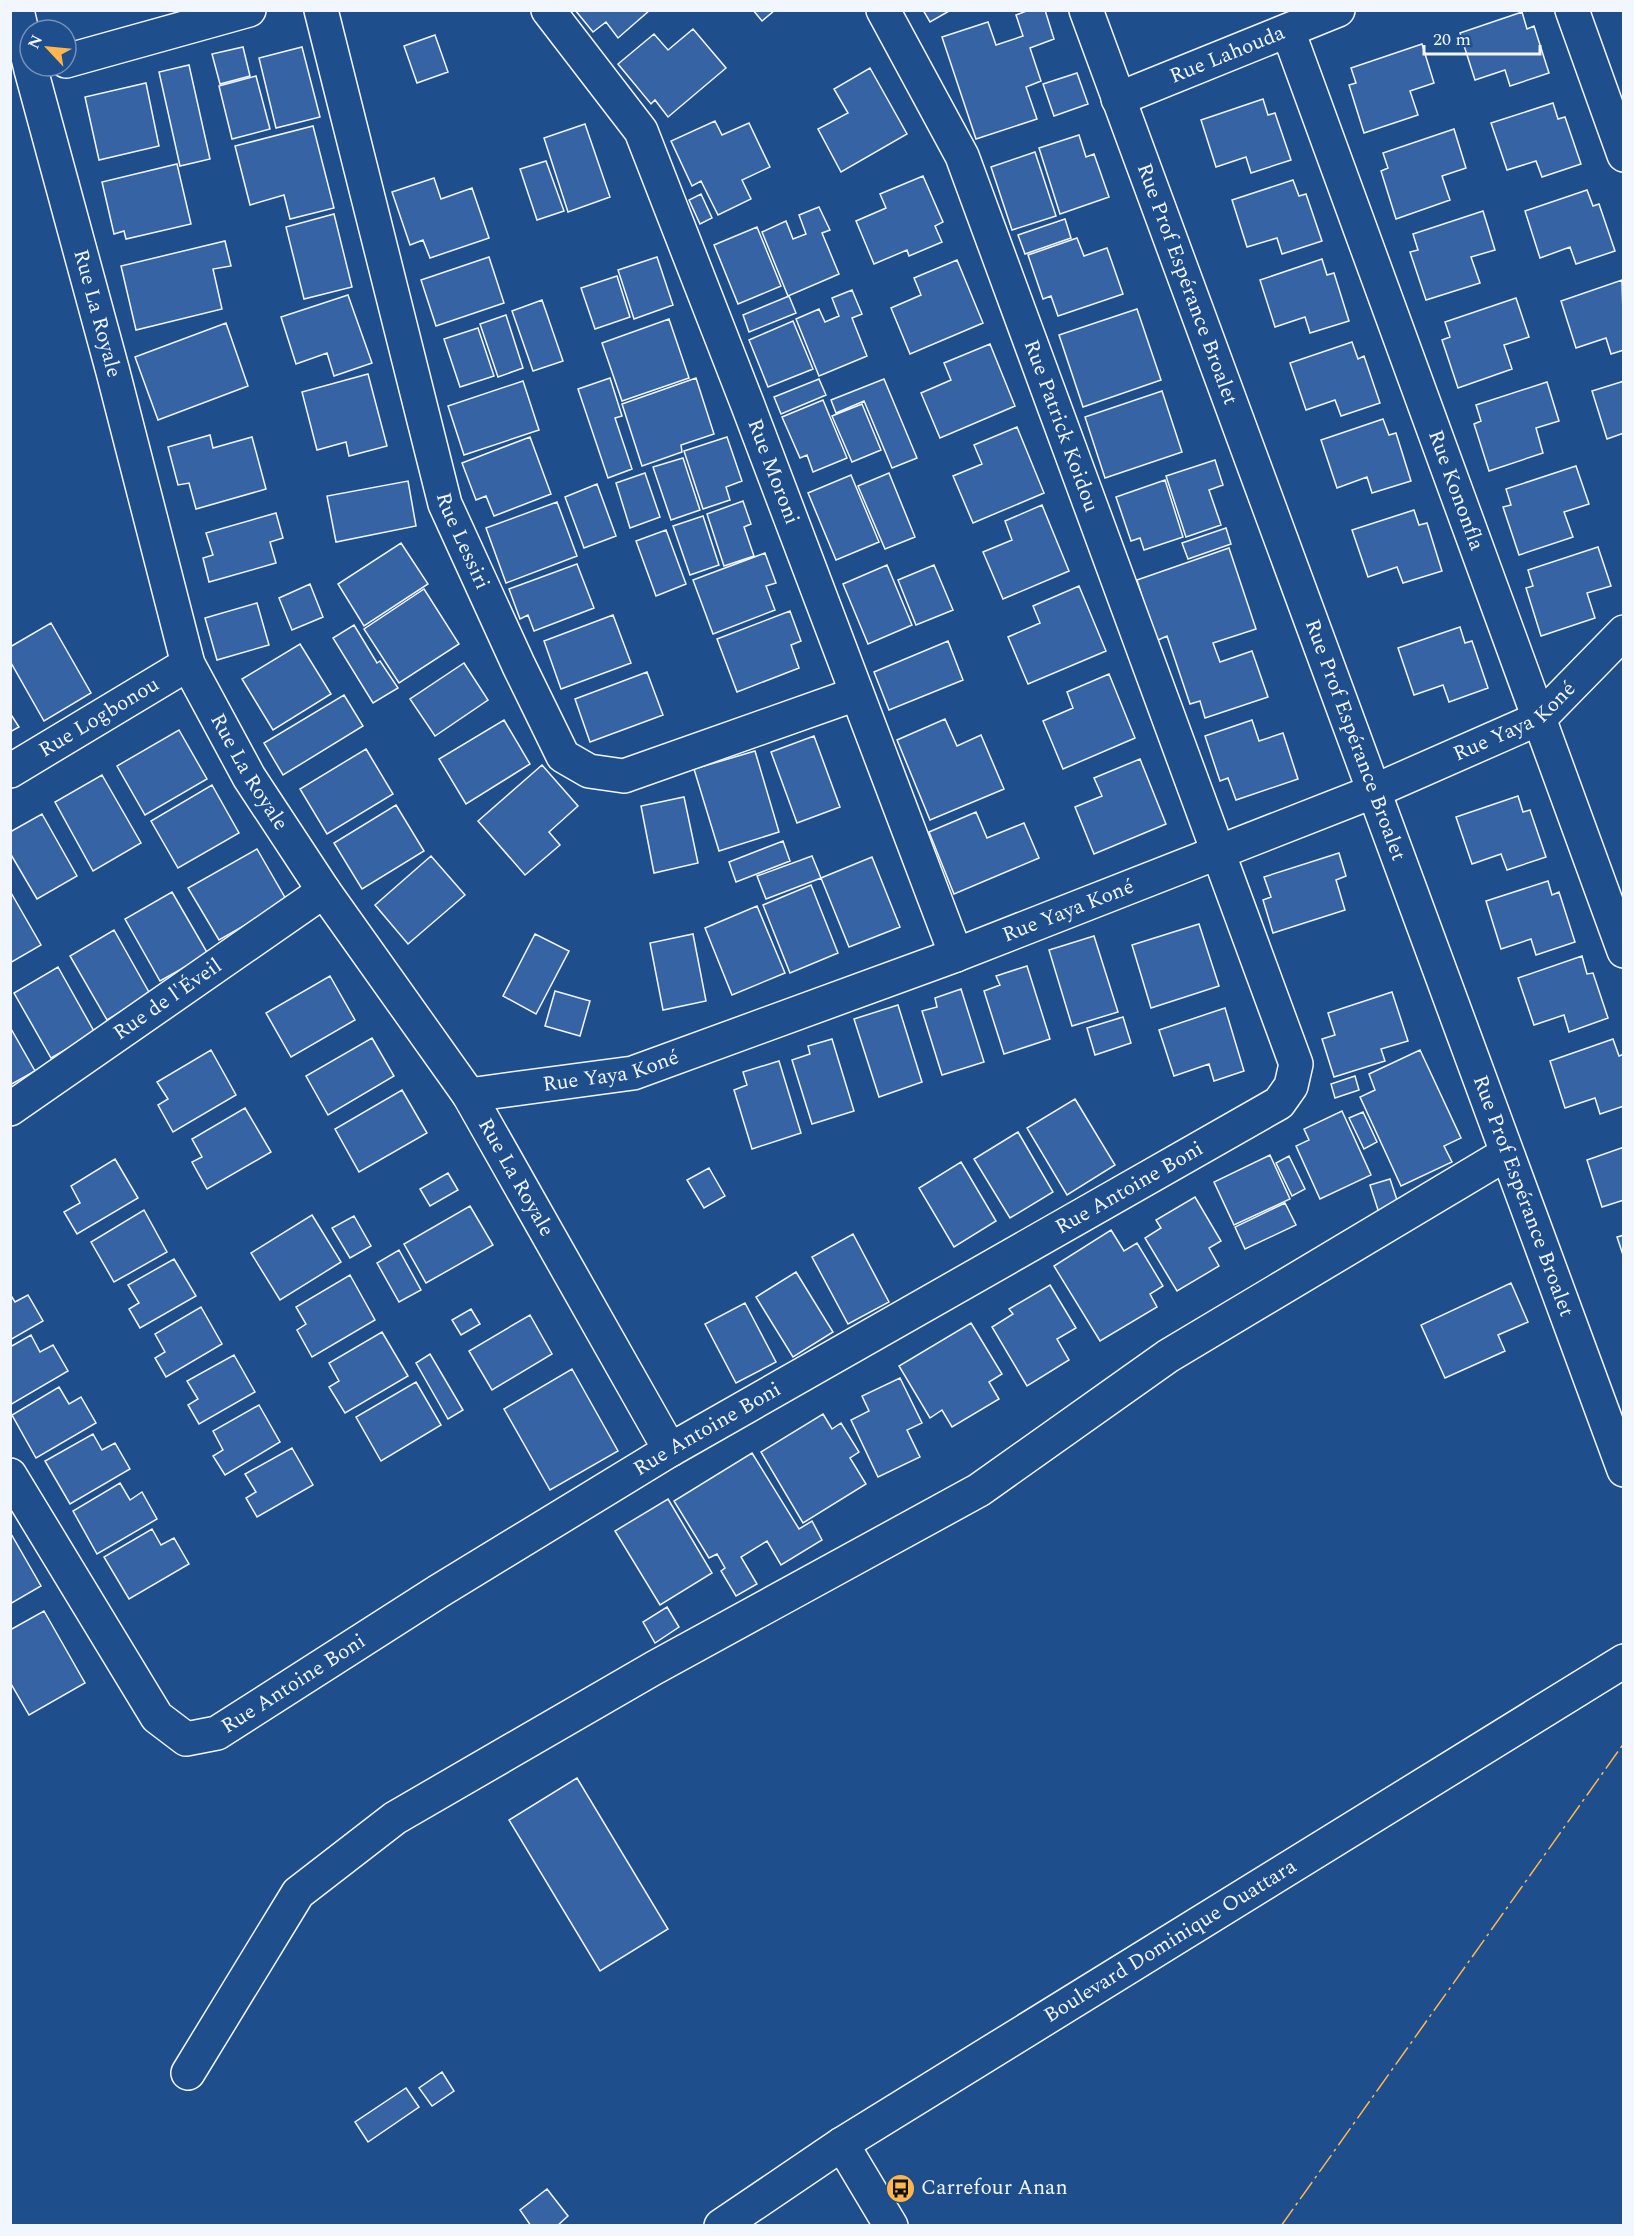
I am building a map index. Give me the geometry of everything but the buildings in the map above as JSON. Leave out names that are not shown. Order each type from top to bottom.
[{"type":"street","points":[[78,58],[249,10]]},
{"type":"street","name":"Rue Lessiri","points":[[321,10],[445,504],[562,756],[589,771],[624,776],[856,694]]},
{"type":"street","name":"Rue Moroni","points":[[548,10],[641,131],[747,403],[956,955]]},
{"type":"street","name":"Rue Patrick Koidou","points":[[884,10],[962,156],[1217,851]]},
{"type":"street","name":"Rue Prof Espérance Broalet","points":[[1086,10],[1623,1470]]},
{"type":"street","name":"Rue Lahouda","points":[[1118,99],[1338,10]]},
{"type":"street","points":[[1572,10],[1623,155]]},
{"type":"street","name":"Rue Kononfla","points":[[1288,31],[1623,951]]},
{"type":"street","name":"Rue La Royale","points":[[41,78],[188,664],[249,777],[324,891],[469,1095],[670,1450]]},
{"type":"street","name":"Rue Yaya Koné","points":[[469,1095],[633,1073],[956,955],[1372,792],[1540,718],[1623,632]]},
{"type":"street","name":"Rue Logbonou","points":[[10,771],[188,664]]},
{"type":"street","name":"Rue Antoine Boni","points":[[10,1475],[157,1718],[186,1739],[217,1733],[439,1591],[670,1450],[1279,1103],[1291,1086],[1296,1064],[1217,851]]},
{"type":"street","name":"Rue de l'Éveil","points":[[10,1109],[324,891]]},
{"type":"street","points":[[188,2073],[298,1893],[395,1818],[654,1668],[978,1490],[1168,1356],[1506,1154]]},
{"type":"street","name":"Boulevard Dominique Ouattara","points":[[721,2226],[842,2144],[1623,1661]]},
{"type":"street","points":[[842,2144],[891,2226]]},
{"type":"power","points":[[1281,2226],[1624,1743]]},
{"type":"place","name":"Carrefour Anan","points":[[900,2188]]}]
